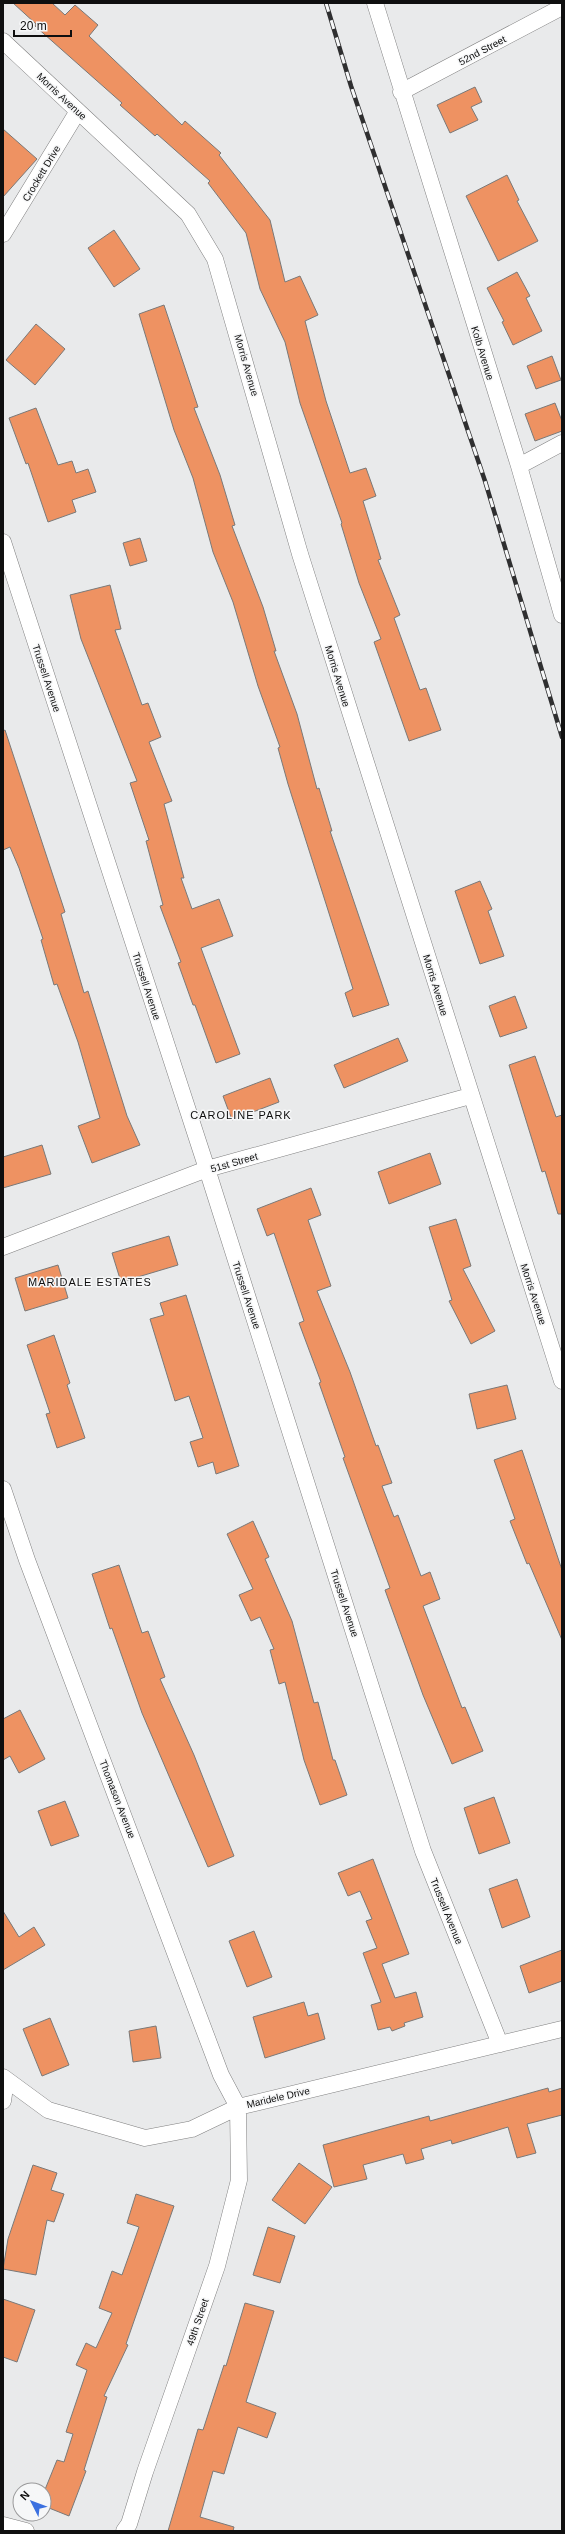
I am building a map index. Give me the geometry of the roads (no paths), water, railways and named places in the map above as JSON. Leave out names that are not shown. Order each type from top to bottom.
[{"type":"street","name":"Kolb Avenue","points":[[375,3],[401,92],[519,466],[562,615]]},
{"type":"street","name":"52nd Street","points":[[401,92],[562,7]]},
{"type":"street","name":"Morris Avenue","points":[[3,41],[188,214],[215,259],[300,554],[470,1096],[562,1382]]},
{"type":"street","name":"Crockett Drive","points":[[3,234],[78,111]]},
{"type":"street","points":[[519,466],[562,443]]},
{"type":"street","name":"Trussell Avenue","points":[[3,542],[207,1169],[423,1851],[500,2044]]},
{"type":"street","name":"51st Street","points":[[3,1247],[207,1169],[470,1096]]},
{"type":"street","name":"Thomason Avenue","points":[[3,1490],[26,1560],[222,2075],[238,2107]]},
{"type":"street","name":"Maridele Drive","points":[[5,2078],[48,2110],[145,2138],[192,2129],[238,2107],[562,2029]]},
{"type":"street","points":[[3,2101],[5,2078]]},
{"type":"street","name":"49th Street","points":[[124,2531],[129,2524],[145,2472],[217,2266],[239,2180],[238,2107]]},
{"type":"street","points":[[3,2524],[22,2530]]},
{"type":"railway","points":[[326,3],[351,86],[485,481],[562,737]]},
{"type":"district","name":"CAROLINE PARK","points":[[241,1115]]},
{"type":"district","name":"MARIDALE ESTATES","points":[[90,1282]]}]
